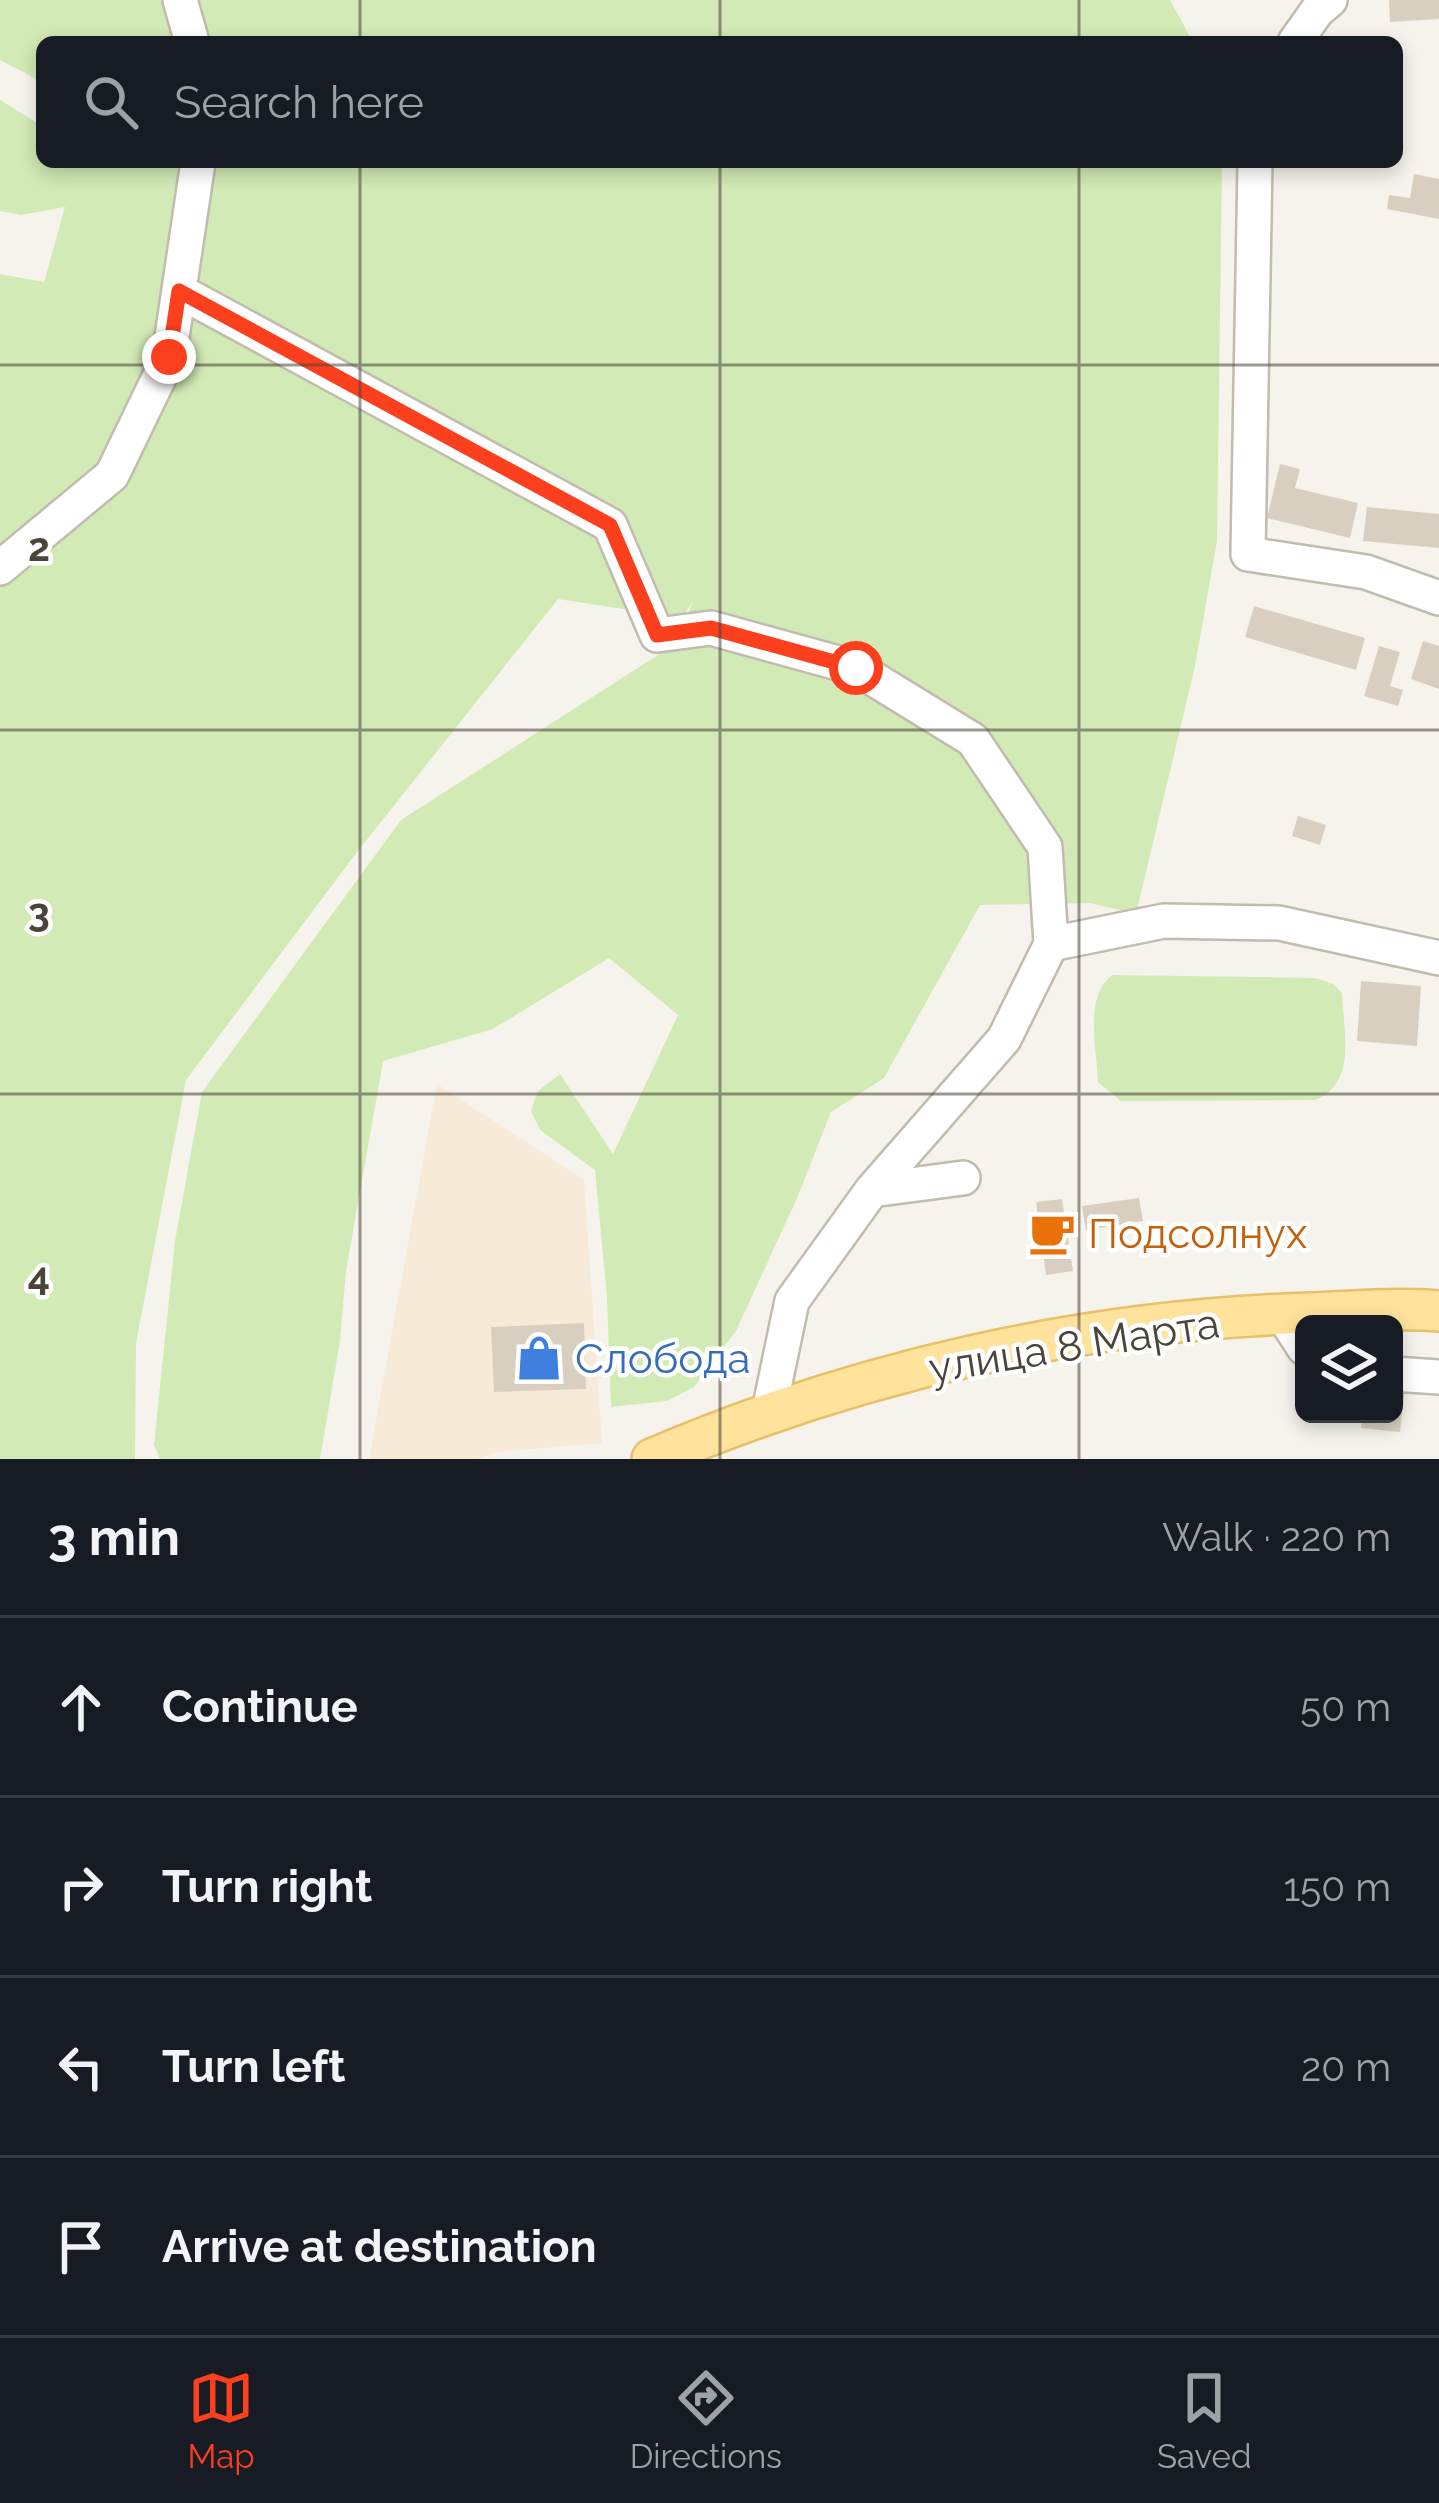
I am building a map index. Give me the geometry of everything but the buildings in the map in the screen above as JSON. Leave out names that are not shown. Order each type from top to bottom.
[{"type":"main road","name":"улица 8 Марта","points":[[657,1458],[769,1411],[984,1352],[1139,1325],[1282,1314],[1439,1311]]},
{"type":"street","points":[[180,0],[190,36]]},
{"type":"street","points":[[1299,36],[1330,0]]},
{"type":"street","points":[[0,568],[112,475],[169,357],[197,168]]},
{"type":"street","points":[[1255,168],[1248,554],[1366,572],[1439,598]]},
{"type":"street","points":[[179,291],[610,525],[657,635],[711,628],[856,668],[973,740],[1046,847],[1051,944],[1004,1040],[872,1190],[792,1301],[769,1411]]},
{"type":"street","points":[[1051,944],[1164,922],[1279,922],[1439,958]]},
{"type":"street","points":[[872,1190],[963,1178]]},
{"type":"street","points":[[1282,1314],[1295,1334]]},
{"type":"street","points":[[1403,1375],[1439,1377]]},
{"type":"shaded area","points":[[437,1084],[584,1180],[602,1443],[497,1452],[479,1459],[369,1459]]},
{"type":"green space","points":[[0,0],[1170,0],[1190,36],[36,36],[36,79],[0,60]]},
{"type":"green space","points":[[0,100],[36,122],[36,168],[1222,168],[1217,541],[1195,666],[1136,914],[1090,903],[980,905],[884,1078],[831,1112],[736,1331],[694,1387],[667,1401],[611,1407],[595,1170],[540,1130],[531,1111],[538,1091],[560,1074],[613,1154],[678,1015],[609,958],[493,1029],[383,1061],[346,1271],[340,1341],[320,1459],[160,1459],[154,1445],[175,1241],[202,1092],[401,820],[678,642],[693,601],[682,618],[558,599],[354,856],[186,1080],[136,1343],[135,1459],[0,1459],[0,274],[44,282],[65,207],[21,215],[0,211]]},
{"type":"green space","points":[[1113,975],[1315,978],[1333,984],[1342,993],[1345,1039],[1338,1081],[1315,1100],[1121,1101],[1098,1082],[1094,1039],[1098,996]]},
{"type":"place","name":"Подсолнух","points":[[1052,1233]]},
{"type":"place","name":"Слобода","points":[[539,1358]]},
{"type":"route","points":[[169,357],[179,291],[610,525],[657,635],[711,628],[856,668]]}]
